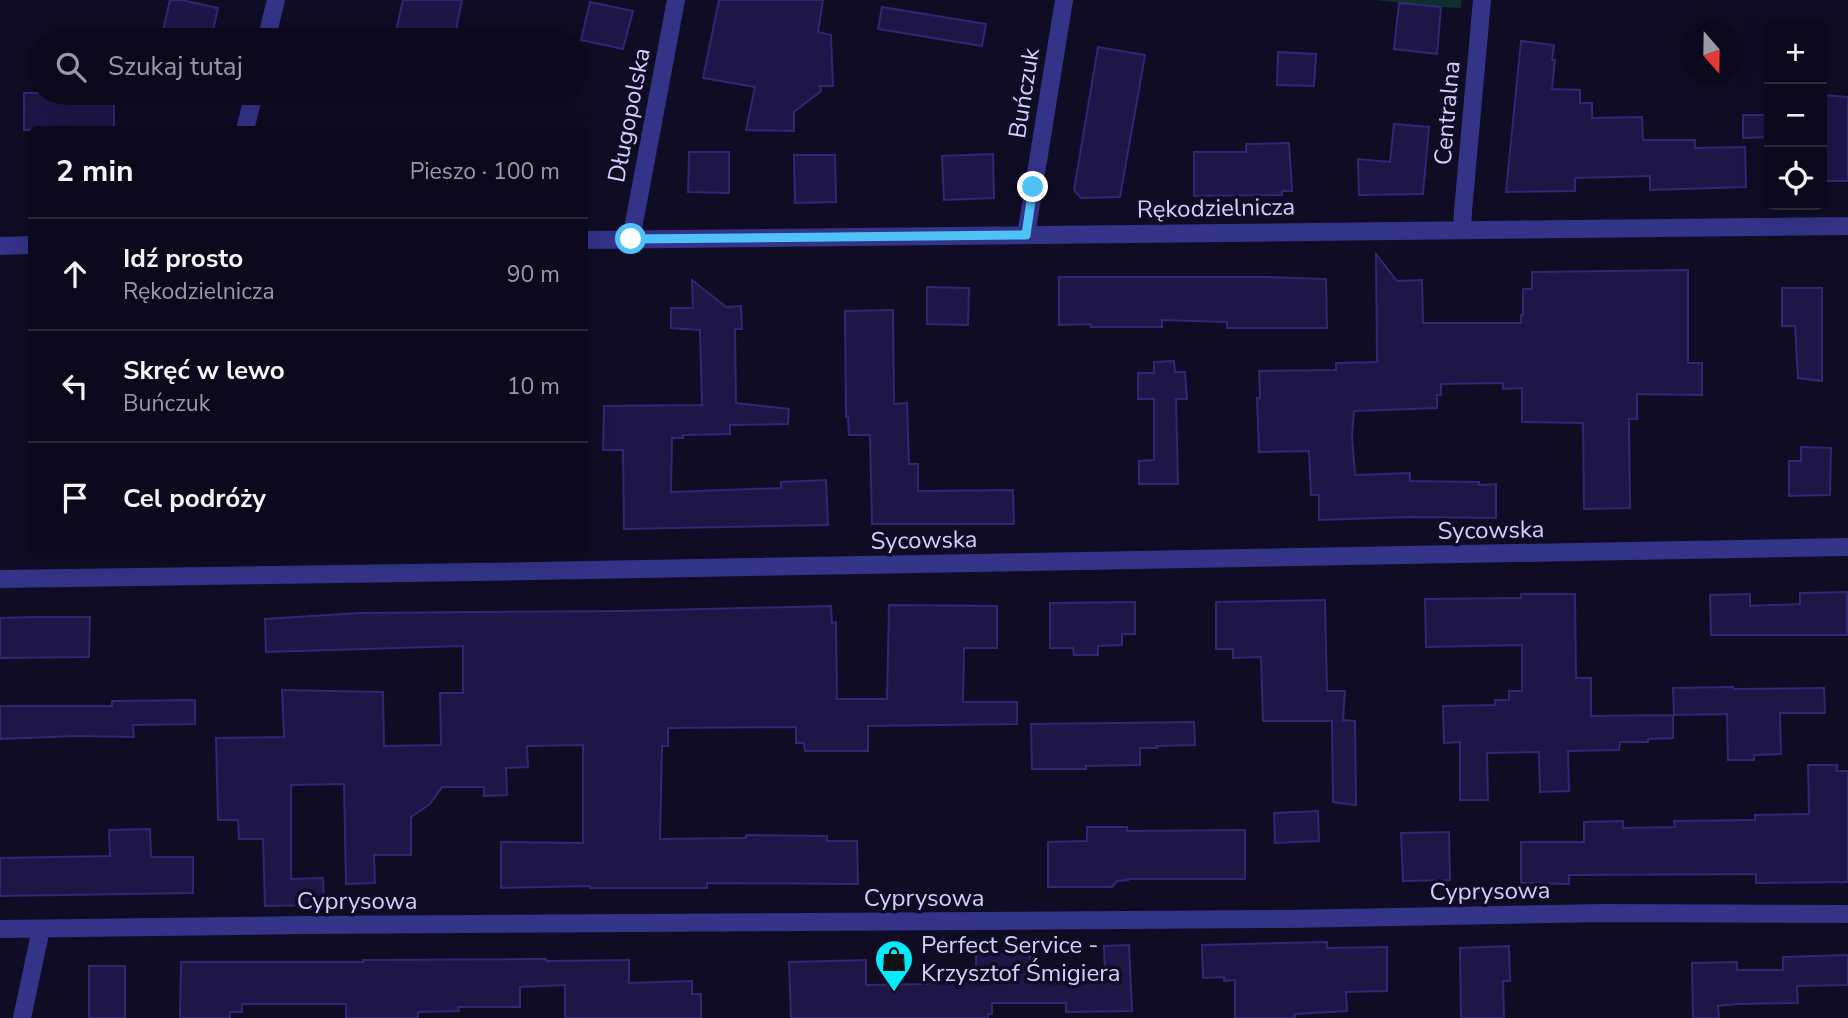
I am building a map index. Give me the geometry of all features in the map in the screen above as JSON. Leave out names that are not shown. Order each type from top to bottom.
[{"type":"street","points":[[270,28],[276,0]]},
{"type":"street","name":"Długopolska","points":[[631,239],[676,0]]},
{"type":"street","name":"Buńczuk","points":[[1026,235],[1064,0]]},
{"type":"street","name":"Centralna","points":[[1462,230],[1482,0]]},
{"type":"street","points":[[246,126],[251,105]]},
{"type":"street","name":"Rękodzielnicza","points":[[588,240],[1848,226]]},
{"type":"street","points":[[0,246],[28,245]]},
{"type":"street","name":"Sycowska","points":[[0,579],[1848,547]]},
{"type":"street","name":"Cyprysowa","points":[[0,929],[1288,919],[1604,913],[1848,914]]},
{"type":"street","points":[[22,1018],[41,929]]},
{"type":"green space","points":[[1374,0],[1462,0],[1461,8]]},
{"type":"building","points":[[170,0],[218,8],[214,28],[164,28]]},
{"type":"building","points":[[403,0],[462,0],[456,28],[397,28]]},
{"type":"building","points":[[719,0],[823,0],[818,32],[831,35],[833,86],[820,86],[821,91],[794,112],[794,131],[746,130],[755,87],[703,78]]},
{"type":"building","points":[[590,2],[633,11],[623,49],[588,42],[588,28],[584,28]]},
{"type":"building","points":[[1399,3],[1441,7],[1437,54],[1394,49]]},
{"type":"building","points":[[882,7],[986,24],[982,46],[878,29]]},
{"type":"building","points":[[1521,41],[1554,45],[1552,89],[1580,90],[1580,103],[1592,103],[1592,118],[1642,117],[1643,140],[1695,140],[1695,148],[1745,147],[1746,187],[1650,190],[1650,176],[1575,178],[1575,191],[1506,192]]},
{"type":"building","points":[[1098,47],[1145,55],[1120,197],[1081,198],[1074,190]]},
{"type":"building","points":[[1278,52],[1316,54],[1314,86],[1277,85]]},
{"type":"building","points":[[24,93],[28,93],[28,105],[114,105],[114,126],[28,126],[28,130],[24,130]]},
{"type":"building","points":[[1827,95],[1848,97],[1848,181],[1827,181]]},
{"type":"building","points":[[1743,115],[1764,115],[1764,137],[1743,138]]},
{"type":"building","points":[[1394,124],[1429,127],[1423,194],[1359,195],[1358,159],[1390,162]]},
{"type":"building","points":[[1289,143],[1292,191],[1282,191],[1282,195],[1194,196],[1194,152],[1246,152],[1246,144]]},
{"type":"building","points":[[689,152],[729,152],[729,193],[688,192]]},
{"type":"building","points":[[993,154],[994,198],[944,200],[942,156]]},
{"type":"building","points":[[794,155],[835,155],[836,202],[795,203]]},
{"type":"building","points":[[1376,254],[1397,281],[1422,280],[1423,323],[1521,323],[1523,289],[1532,289],[1532,272],[1688,270],[1688,363],[1702,363],[1702,395],[1637,394],[1637,419],[1629,419],[1630,508],[1584,509],[1583,423],[1522,422],[1522,388],[1503,389],[1503,383],[1441,384],[1441,395],[1437,395],[1437,408],[1354,411],[1352,437],[1355,475],[1410,473],[1410,481],[1496,484],[1496,518],[1319,520],[1319,495],[1311,495],[1309,451],[1259,452],[1259,371],[1336,370],[1336,363],[1377,362]]},
{"type":"building","points":[[1059,277],[1326,279],[1327,328],[1227,328],[1227,322],[1162,320],[1162,327],[1059,325]]},
{"type":"building","points":[[692,280],[726,307],[741,306],[742,329],[735,329],[736,403],[789,409],[788,424],[730,425],[730,434],[683,435],[683,438],[672,438],[671,492],[781,488],[781,482],[826,480],[828,525],[624,529],[623,450],[603,450],[604,406],[702,405],[700,330],[671,328],[671,308],[693,308]]},
{"type":"building","points":[[927,287],[969,288],[968,325],[927,324]]},
{"type":"building","points":[[1782,288],[1822,288],[1822,381],[1798,378],[1795,326],[1782,326]]},
{"type":"building","points":[[893,310],[894,404],[907,403],[909,464],[918,464],[918,491],[1013,490],[1014,524],[872,524],[870,435],[849,435],[846,417],[845,311]]},
{"type":"building","points":[[1174,361],[1175,372],[1185,372],[1187,399],[1176,399],[1178,484],[1139,484],[1139,461],[1154,460],[1154,399],[1138,399],[1138,373],[1154,373],[1154,362]]},
{"type":"building","points":[[1801,447],[1831,448],[1830,495],[1789,496],[1789,461],[1801,461]]},
{"type":"building","points":[[1847,592],[1847,635],[1711,635],[1710,595],[1750,594],[1750,606],[1800,604],[1800,593]]},
{"type":"building","points":[[1521,594],[1575,594],[1576,678],[1591,678],[1591,716],[1673,715],[1673,738],[1648,739],[1648,742],[1620,742],[1619,750],[1568,751],[1569,791],[1540,792],[1539,752],[1487,753],[1488,800],[1460,800],[1460,742],[1444,743],[1443,706],[1495,705],[1495,700],[1509,700],[1509,691],[1522,691],[1522,645],[1426,647],[1425,599],[1521,598]]},
{"type":"building","points":[[1325,600],[1327,691],[1345,691],[1343,720],[1355,721],[1356,805],[1333,802],[1332,721],[1263,721],[1261,657],[1233,658],[1233,649],[1216,649],[1216,602]]},
{"type":"building","points":[[1135,602],[1135,634],[1122,634],[1122,645],[1098,646],[1098,655],[1074,655],[1073,648],[1050,648],[1050,603]]},
{"type":"building","points":[[889,605],[997,606],[997,648],[964,648],[963,702],[1017,702],[1017,724],[868,726],[868,751],[805,751],[804,743],[796,743],[796,727],[668,728],[668,746],[662,746],[660,839],[746,838],[746,835],[827,836],[827,841],[857,841],[858,884],[707,883],[707,888],[501,888],[501,842],[583,843],[583,745],[527,746],[528,767],[506,768],[507,795],[484,796],[484,787],[442,787],[430,804],[411,817],[411,855],[374,855],[375,883],[346,884],[344,784],[291,785],[291,879],[323,878],[324,905],[265,906],[263,839],[239,839],[238,820],[218,820],[216,738],[284,737],[282,690],[383,692],[384,746],[441,745],[440,693],[463,693],[463,646],[266,652],[265,619],[360,613],[831,606],[832,623],[836,622],[837,699],[887,699]]},
{"type":"building","points":[[90,617],[89,657],[0,658],[0,618]]},
{"type":"building","points":[[1673,688],[1824,688],[1825,713],[1780,713],[1781,754],[1754,755],[1754,760],[1728,760],[1727,714],[1674,715]]},
{"type":"building","points":[[195,700],[195,724],[133,725],[134,737],[0,739],[0,706],[112,706],[112,701]]},
{"type":"building","points":[[1194,722],[1195,745],[1140,748],[1140,765],[1032,769],[1031,724]]},
{"type":"building","points":[[1808,765],[1837,765],[1837,771],[1848,771],[1848,882],[1756,883],[1756,874],[1569,875],[1569,884],[1521,883],[1521,842],[1584,842],[1584,822],[1623,821],[1623,828],[1675,827],[1674,821],[1755,820],[1755,815],[1809,814]]},
{"type":"building","points":[[1318,811],[1319,841],[1275,843],[1274,813]]},
{"type":"building","points":[[1087,827],[1127,827],[1127,831],[1245,830],[1245,879],[1128,879],[1117,881],[1112,887],[1048,887],[1048,842],[1087,841]]},
{"type":"building","points":[[150,829],[151,857],[193,857],[193,893],[0,896],[0,858],[110,856],[109,830]]},
{"type":"building","points":[[1449,832],[1450,880],[1403,881],[1401,833]]},
{"type":"building","points":[[1327,942],[1327,948],[1387,947],[1387,991],[1346,992],[1347,1011],[1295,1014],[1295,1018],[1235,1018],[1235,980],[1224,981],[1224,977],[1203,978],[1202,945]]},
{"type":"building","points":[[1129,945],[1132,1011],[1066,1012],[1066,1003],[992,1003],[992,1014],[988,1014],[988,1018],[791,1018],[789,962],[866,960],[866,985],[927,984],[927,977],[976,976],[976,952],[1030,952],[1030,976],[1105,974],[1104,946]]},
{"type":"building","points":[[1509,946],[1510,981],[1503,981],[1504,1018],[1461,1018],[1460,948]]},
{"type":"building","points":[[1848,955],[1848,985],[1797,986],[1798,1003],[1718,1006],[1719,1018],[1693,1018],[1692,963],[1737,962],[1737,970],[1783,970],[1783,957]]},
{"type":"building","points":[[629,960],[629,983],[692,981],[692,994],[701,994],[701,1018],[565,1018],[565,985],[520,987],[520,1007],[458,1007],[459,1011],[418,1012],[418,1018],[346,1018],[346,1004],[242,1004],[242,1012],[230,1012],[230,1018],[180,1018],[181,962]]},
{"type":"building","points":[[89,966],[125,966],[125,1018],[89,1018]]},
{"type":"place","name":"Perfect Service - Krzysztof Śmigiera","points":[[894,993]]},
{"type":"route","points":[[631,239],[1026,235],[1033,187]]}]
